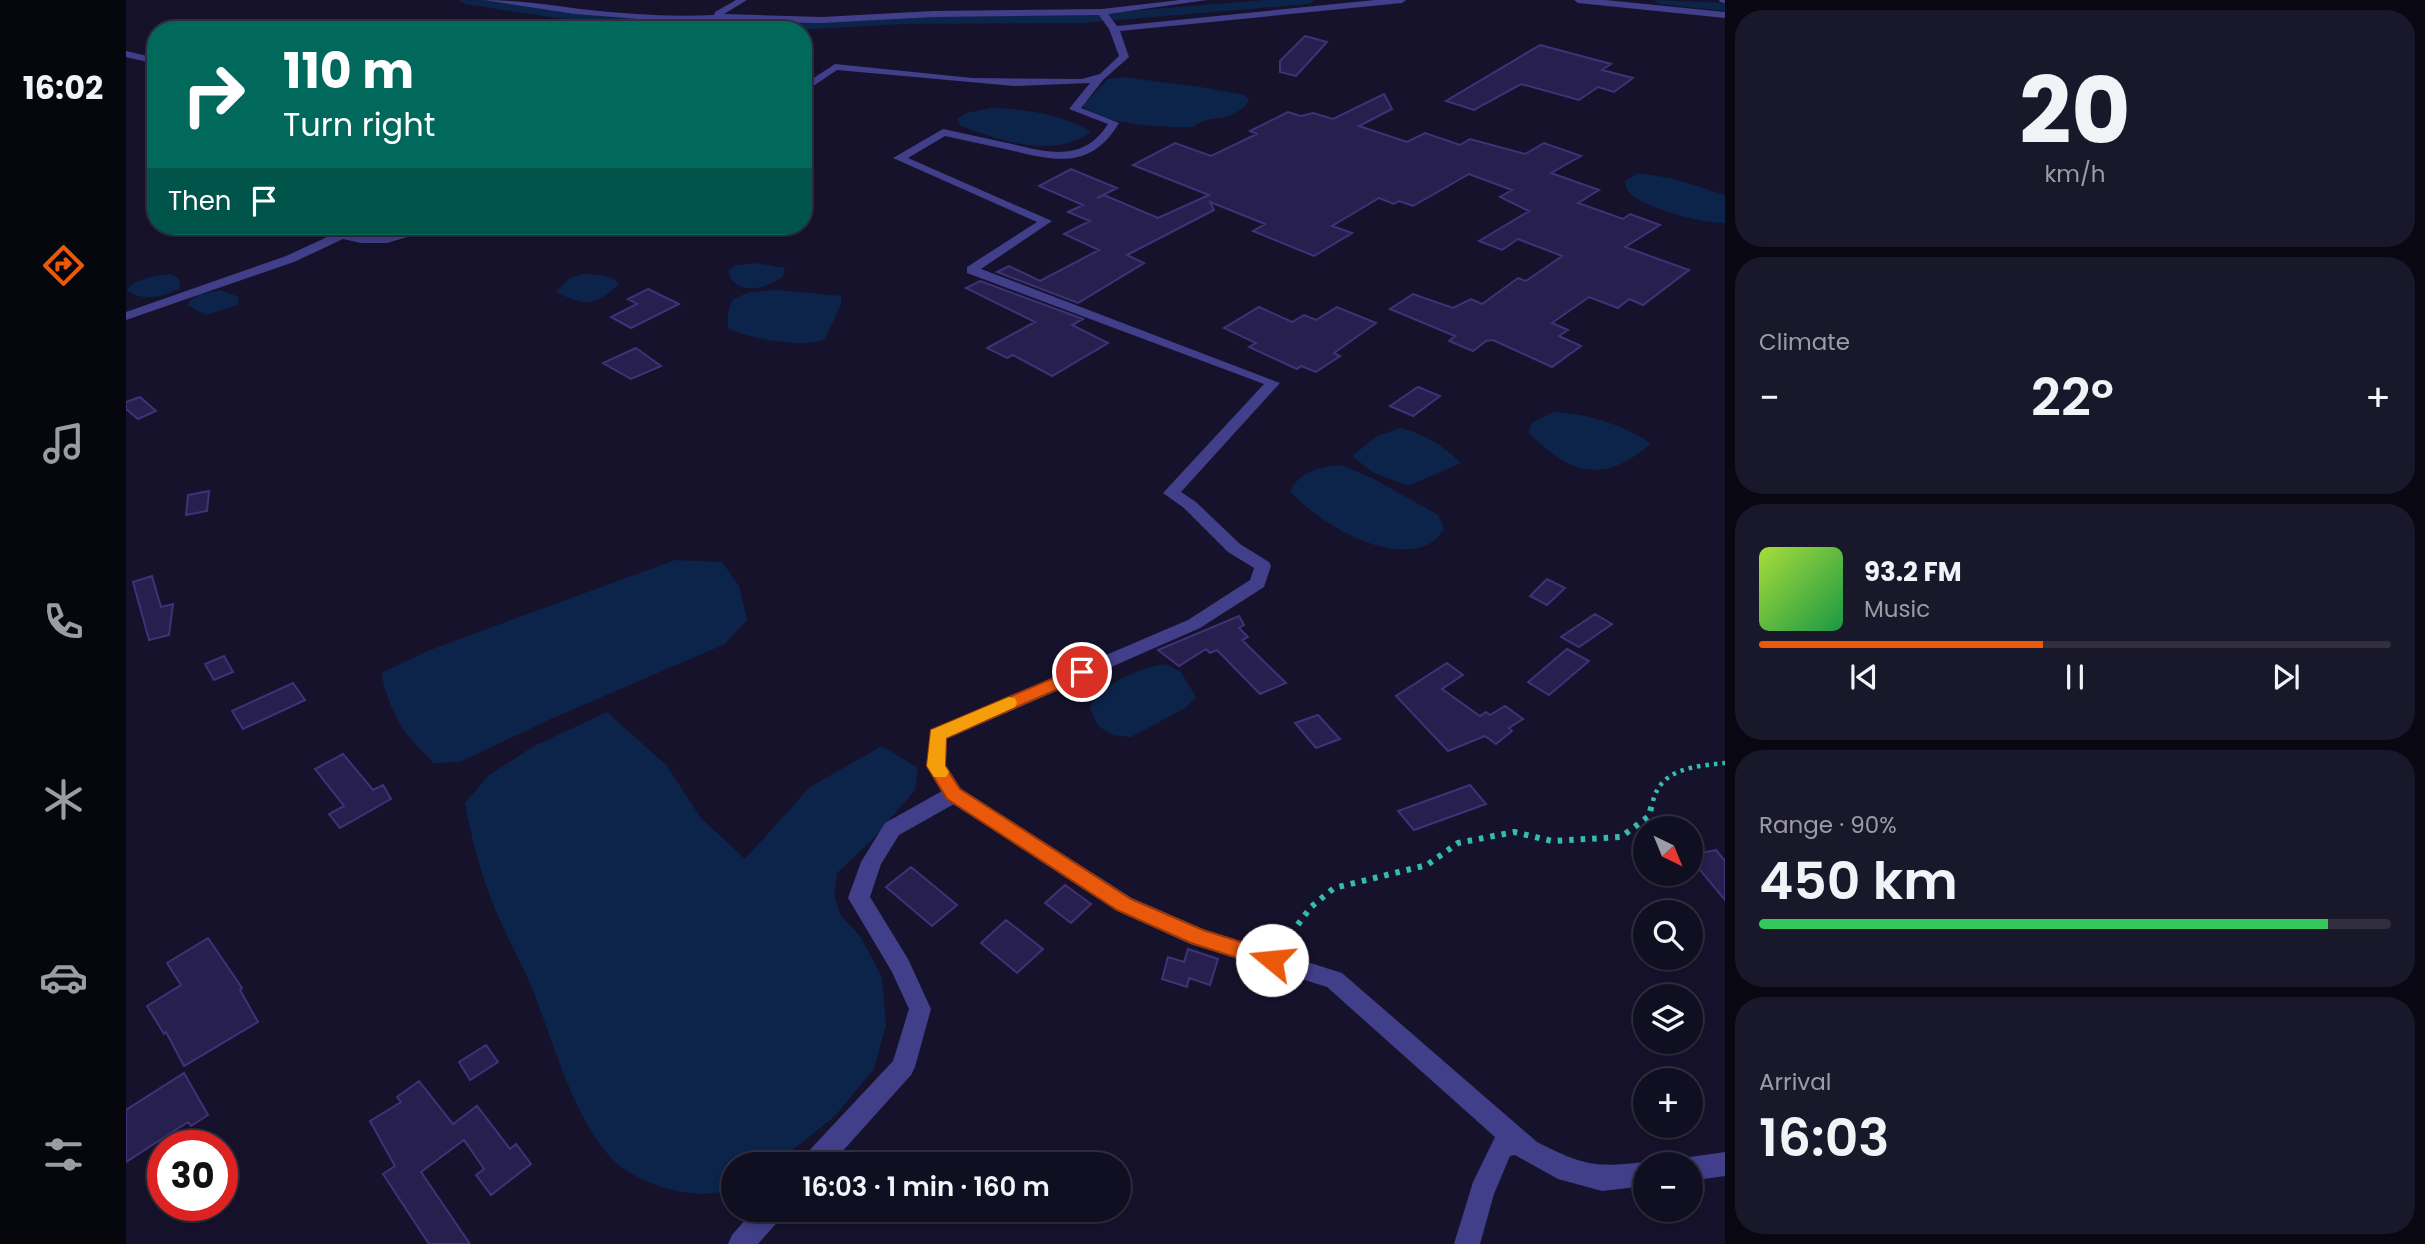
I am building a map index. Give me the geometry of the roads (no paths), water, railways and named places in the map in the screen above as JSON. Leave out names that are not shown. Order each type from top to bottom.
[{"type":"street","points":[[488,0],[612,15],[692,20],[822,20],[933,14],[1102,12],[1203,0]]},
{"type":"street","points":[[723,18],[718,14],[721,11],[743,0]]},
{"type":"street","points":[[1114,29],[1402,0]]},
{"type":"street","points":[[1578,0],[1725,15]]},
{"type":"street","points":[[1102,12],[1114,29],[1124,57],[1099,79],[1074,109],[1114,123],[1097,147],[1072,157],[1054,157],[943,132],[899,158],[1046,221],[971,270],[1273,383],[1171,493],[1190,505],[1234,548],[1263,566],[1258,583],[1194,624],[937,735],[936,766],[954,794],[1124,904],[1198,937],[1334,980],[1528,1150],[1567,1170],[1602,1179],[1633,1175]]},
{"type":"street","points":[[126,54],[147,59]]},
{"type":"street","points":[[812,84],[835,67],[867,72],[1023,83],[1069,83],[1099,79]]},
{"type":"street","points":[[126,316],[290,259],[342,235],[361,239],[387,239],[403,235]]},
{"type":"street","points":[[825,1152],[903,1067],[920,1009],[900,967],[859,898],[871,862],[892,829],[954,794]]},
{"type":"street","points":[[1467,1244],[1482,1185],[1491,1165],[1502,1146],[1518,1142]]},
{"type":"street","points":[[1703,1167],[1725,1164]]},
{"type":"street","points":[[741,1244],[760,1222]]},
{"type":"water","points":[[1122,77],[1245,95],[1249,101],[1234,114],[1201,122],[1193,127],[1150,126],[1120,121],[1105,118],[1082,106],[1108,79]]},
{"type":"water","points":[[992,108],[1043,114],[1068,121],[1091,132],[1060,145],[1027,145],[961,126],[957,119],[966,113]]},
{"type":"water","points":[[1638,173],[1671,178],[1725,195],[1725,223],[1674,214],[1636,198],[1628,191],[1625,181]]},
{"type":"water","points":[[756,263],[785,268],[783,276],[768,285],[751,288],[736,284],[731,279],[728,271],[734,266]]},
{"type":"water","points":[[171,274],[179,279],[180,289],[147,297],[127,290],[142,280]]},
{"type":"water","points":[[583,274],[607,276],[619,284],[604,297],[590,302],[575,300],[556,292],[570,278]]},
{"type":"water","points":[[220,290],[239,297],[238,305],[206,315],[187,305],[197,296]]},
{"type":"water","points":[[777,290],[841,296],[841,304],[825,339],[790,343],[749,336],[728,328],[728,312],[733,299],[750,292]]},
{"type":"water","points":[[1553,412],[1604,421],[1651,443],[1618,465],[1588,469],[1573,465],[1543,447],[1528,432],[1533,422]]},
{"type":"water","points":[[1401,428],[1433,441],[1461,463],[1408,486],[1374,473],[1352,456],[1377,436]]},
{"type":"water","points":[[1342,465],[1374,479],[1438,515],[1444,529],[1431,543],[1412,549],[1374,545],[1335,527],[1290,491],[1306,474]]},
{"type":"water","points":[[675,560],[722,562],[739,586],[747,620],[725,644],[553,718],[460,762],[434,763],[399,722],[389,701],[381,673],[430,650]]},
{"type":"water","points":[[1165,664],[1180,671],[1196,697],[1185,708],[1131,737],[1113,735],[1098,726],[1090,708],[1102,691],[1122,678]]},
{"type":"water","points":[[607,712],[667,766],[700,817],[745,859],[810,787],[882,746],[918,768],[915,790],[871,841],[837,873],[834,895],[841,916],[860,936],[882,977],[886,1025],[874,1069],[834,1117],[790,1152],[721,1152],[721,1191],[702,1194],[666,1188],[632,1174],[618,1164],[594,1135],[564,1076],[530,983],[500,921],[481,871],[465,803],[488,776],[534,746]]},
{"type":"waterway","points":[[465,0],[556,14],[630,21]]},
{"type":"waterway","points":[[812,25],[904,20],[1082,19],[1309,0]]},
{"type":"waterway","points":[[1660,0],[1725,7]]}]
